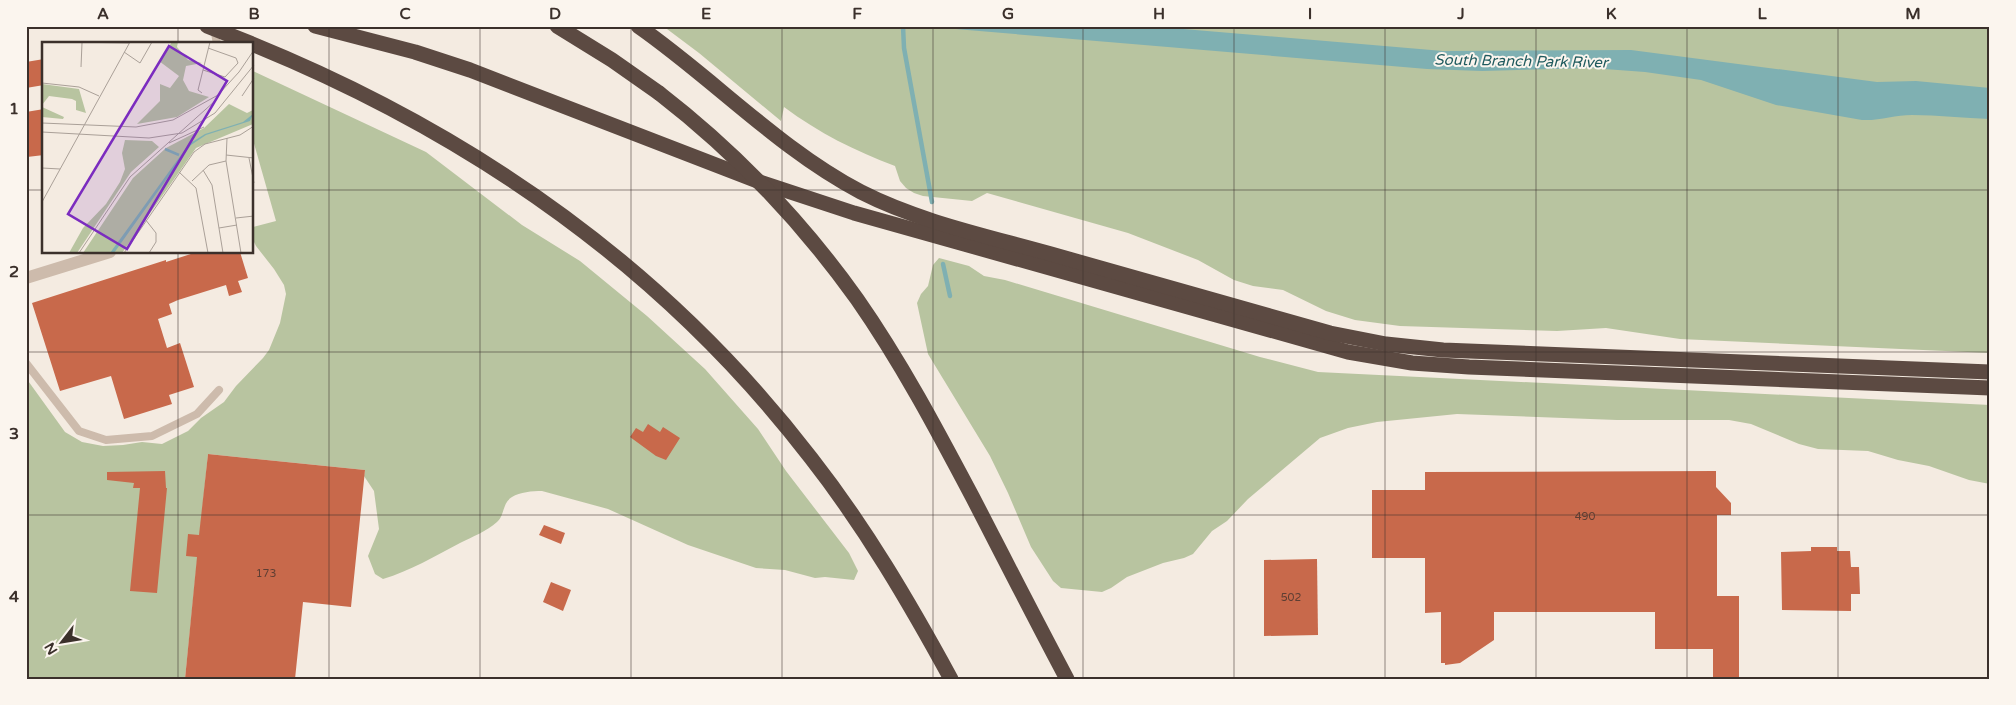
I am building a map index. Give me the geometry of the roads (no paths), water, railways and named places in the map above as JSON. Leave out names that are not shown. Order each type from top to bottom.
[{"type":"highway","points":[[207,26],[247,42]]},
{"type":"highway","points":[[315,26],[407,50],[477,72],[753,179],[838,208],[917,232],[1342,351],[1399,361],[1469,367],[1990,388]]},
{"type":"highway","points":[[557,26],[605,56],[658,93],[712,138],[760,185],[815,245],[862,307],[924,408],[1067,679]]},
{"type":"highway","points":[[638,26],[693,67],[807,158],[845,183],[886,204],[947,225],[1338,335],[1396,346],[1443,350],[1990,372]]},
{"type":"highway","points":[[254,45],[361,93],[456,145],[532,192],[601,245],[681,314],[743,376],[804,448],[863,530],[903,593],[951,679]]},
{"type":"street","points":[[26,278],[104,254]]},
{"type":"lane","points":[[213,26],[216,42]]},
{"type":"lane","points":[[26,363],[79,431],[106,440],[152,436],[198,414],[219,390]]},
{"type":"water","name":"South Branch Park River","points":[[920,26],[1148,26],[1443,51],[1631,50],[1877,82],[1916,81],[1990,88],[1990,119],[1912,115],[1862,120],[1776,105],[1701,80],[1645,72],[1591,68],[1482,71],[1427,69]]},
{"type":"waterway","points":[[903,26],[904,48],[932,202]]},
{"type":"waterway","points":[[943,264],[950,296]]}]
